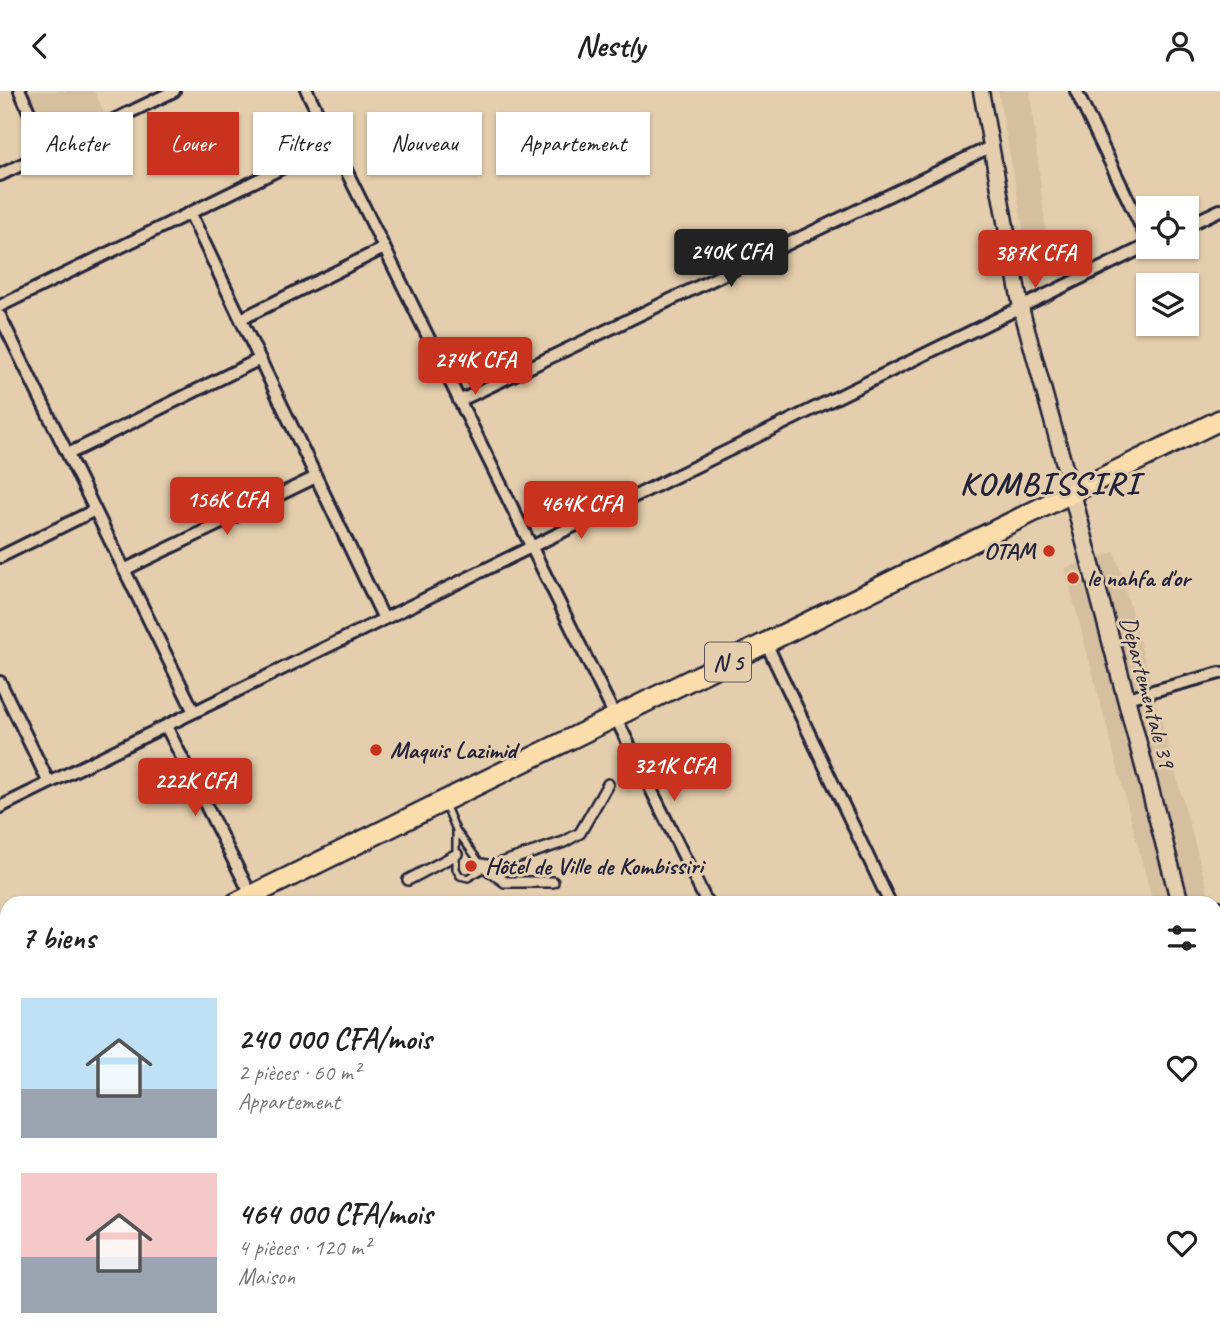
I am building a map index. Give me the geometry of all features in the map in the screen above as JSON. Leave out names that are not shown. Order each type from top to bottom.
[{"type":"highway","name":"N 5","points":[[255,896],[1220,420]]},
{"type":"main road","name":"Départementale 39","points":[[1072,493],[1178,896]]},
{"type":"street","points":[[20,91],[29,112]]},
{"type":"street","points":[[131,112],[174,91]]},
{"type":"street","points":[[307,91],[318,112]]},
{"type":"street","points":[[981,91],[1021,308],[1072,493]]},
{"type":"street","points":[[1076,91],[1136,218]]},
{"type":"street","points":[[459,401],[990,148]]},
{"type":"street","points":[[0,175],[21,165]]},
{"type":"street","points":[[0,306],[268,175]]},
{"type":"street","points":[[349,175],[704,896]]},
{"type":"street","points":[[1199,220],[1220,210]]},
{"type":"street","points":[[190,213],[384,619]]},
{"type":"street","points":[[241,319],[384,248]]},
{"type":"street","points":[[0,807],[1021,308],[1136,249]]},
{"type":"street","points":[[0,316],[194,712]]},
{"type":"street","points":[[68,454],[260,359]]},
{"type":"street","points":[[124,570],[316,477]]},
{"type":"street","points":[[0,557],[95,510]]},
{"type":"street","points":[[766,643],[887,896]]},
{"type":"street","points":[[1127,698],[1220,673]]},
{"type":"street","points":[[0,682],[49,783]]},
{"type":"street","points":[[166,726],[245,896]]},
{"type":"street","points":[[481,864],[492,866],[565,842],[580,833],[608,784]]},
{"type":"street","points":[[408,880],[457,854]]},
{"type":"street","points":[[481,864],[505,883],[553,882]]},
{"type":"lane","points":[[444,801],[456,830],[481,864],[480,871],[468,878],[460,876],[456,869],[456,830]]},
{"type":"shaded area","points":[[20,91],[94,91],[104,112],[29,112]]},
{"type":"shaded area","points":[[998,91],[1030,91],[1050,269],[1032,276]]},
{"type":"shaded area","points":[[1115,552],[1209,896],[1151,896],[1065,568]]},
{"type":"place","name":"OTAM","points":[[1049,551]]},
{"type":"place","name":"le nahfa d'or","points":[[1073,578]]},
{"type":"place","name":"Maquis Lazimid","points":[[376,750]]},
{"type":"place","name":"Hôtel de Ville de Kombissiri","points":[[471,866]]},
{"type":"district","name":"KOMBISSIRI","points":[[1050,483]]}]
